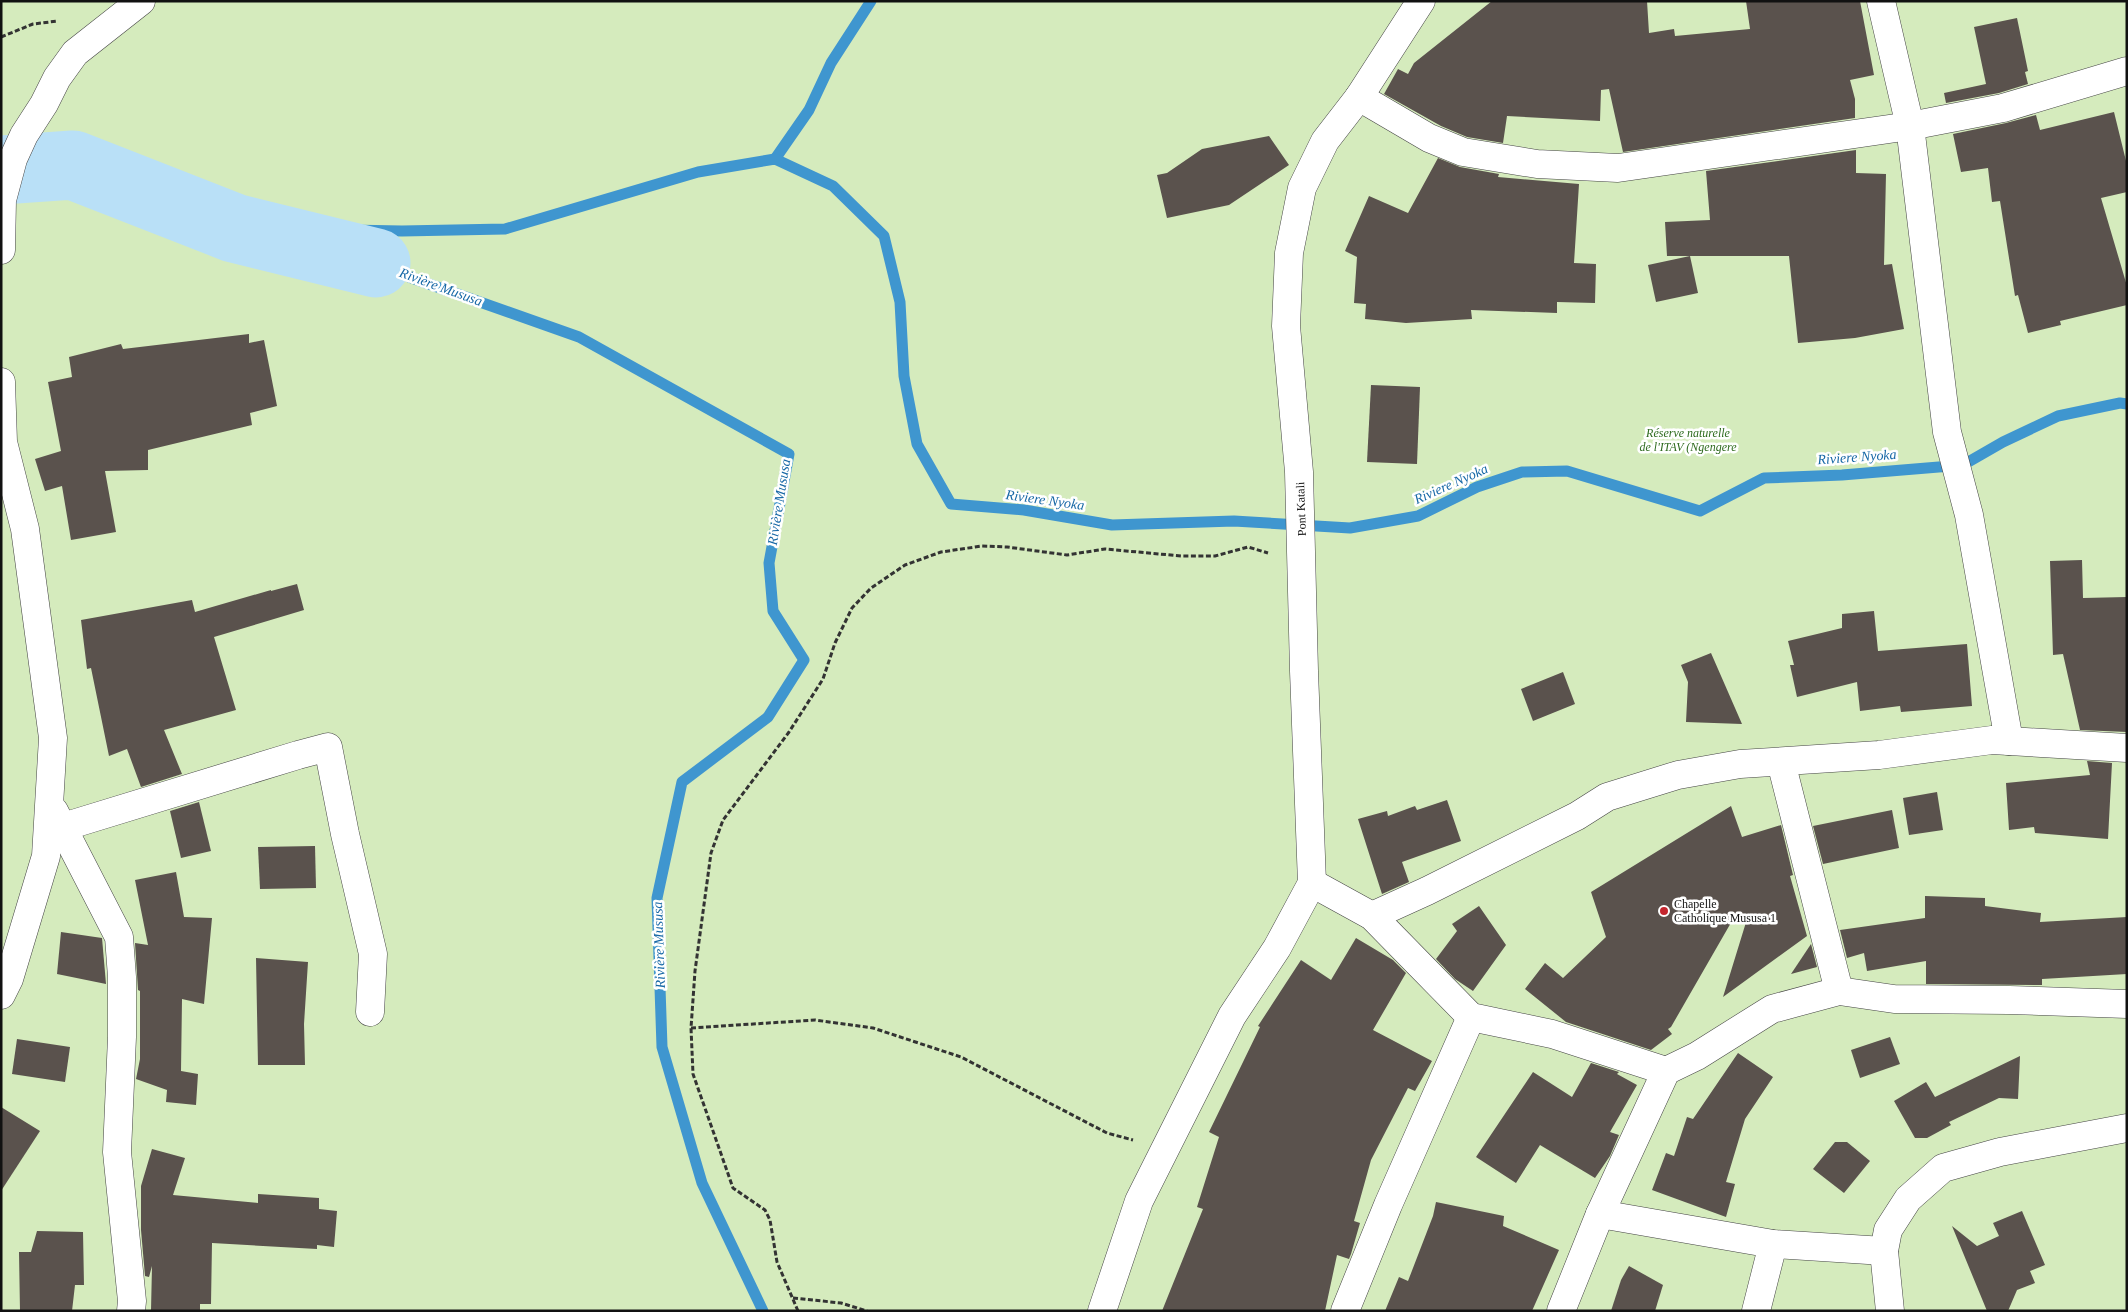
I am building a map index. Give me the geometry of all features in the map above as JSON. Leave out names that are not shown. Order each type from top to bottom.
[{"type":"street","points":[[1,250],[2,200],[13,159],[24,135],[44,104],[56,78],[75,53],[141,1]]},
{"type":"street","name":"Pont Katali","points":[[1312,883],[1304,671],[1300,472],[1286,326],[1289,253],[1302,188],[1325,140],[1359,97],[1421,1]]},
{"type":"street","points":[[1881,1],[1910,126],[1947,432],[1969,516],[2009,741]]},
{"type":"street","points":[[1359,97],[1429,138],[1463,152],[1546,165],[1618,168],[1910,126],[2003,108],[2127,71]]},
{"type":"street","points":[[1,382],[3,442],[25,529],[53,738],[46,856],[4,983]]},
{"type":"street","points":[[1372,916],[1427,891],[1577,816],[1607,797],[1678,775],[1740,764],[1879,755],[1992,740],[2127,748]]},
{"type":"street","points":[[63,827],[328,747],[347,843],[373,954],[370,1012]]},
{"type":"street","points":[[1781,762],[1839,991]]},
{"type":"street","points":[[50,803],[119,937],[122,976],[122,1038],[117,1152],[132,1311]]},
{"type":"street","points":[[1102,1311],[1139,1201],[1232,1016],[1277,948],[1312,883],[1372,916],[1471,1017],[1552,1034],[1666,1071]]},
{"type":"street","points":[[1561,1311],[1600,1214],[1666,1071],[1697,1056],[1772,1009],[1839,991],[1894,999],[2127,1004]]},
{"type":"street","points":[[1345,1311],[1388,1204],[1471,1017]]},
{"type":"street","points":[[1890,1311],[1884,1251],[1888,1230],[1908,1199],[1943,1168],[2000,1152],[2127,1128]]},
{"type":"street","points":[[1600,1214],[1773,1244],[1884,1251]]},
{"type":"street","points":[[1756,1311],[1773,1244]]},
{"type":"path","points":[[798,1311],[777,1262],[770,1220],[765,1210],[733,1188],[693,1074],[691,1028],[695,971],[711,853],[723,820],[789,732],[823,679],[835,643],[852,608],[871,588],[906,565],[941,552],[982,546],[1007,547],[1067,555],[1105,549],[1181,556],[1215,556],[1248,547],[1302,557]]},
{"type":"path","points":[[691,1028],[815,1020],[873,1028],[961,1057],[1107,1133],[1165,1149]]},
{"type":"path","points":[[792,1298],[841,1303],[867,1311]]},
{"type":"green space","name":"Réserve naturelle de l'ITAV (Ngengere","points":[[1,1],[2127,1],[2127,1311],[1,1311]]},
{"type":"building","points":[[1492,1],[1647,1],[1649,33],[1674,29],[1675,36],[1750,29],[1746,1],[1860,1],[1874,75],[1850,80],[1855,99],[1855,118],[1623,152],[1609,89],[1601,90],[1600,121],[1507,116],[1503,143],[1467,137],[1441,126],[1384,94],[1398,69],[1408,74],[1414,63]]},
{"type":"building","points":[[2017,18],[2028,71],[2025,72],[2028,84],[1999,93],[1946,103],[1944,93],[1986,84],[1974,27]]},
{"type":"building","points":[[2114,112],[2127,165],[2127,192],[2101,198],[2127,286],[2127,305],[2060,321],[2061,325],[2028,333],[2018,295],[2015,296],[2000,201],[1992,202],[1988,168],[1961,172],[1953,134],[2036,115],[2040,130]]},
{"type":"building","points":[[1269,136],[1289,165],[1229,205],[1167,218],[1157,175],[1167,173],[1202,149]]},
{"type":"building","points":[[1856,150],[1856,173],[1886,174],[1884,265],[1892,264],[1904,329],[1855,338],[1798,343],[1789,256],[1667,256],[1665,222],[1710,220],[1706,171]]},
{"type":"building","points":[[1438,158],[1460,167],[1499,174],[1498,177],[1579,184],[1574,263],[1596,264],[1595,303],[1557,302],[1557,313],[1471,310],[1472,319],[1406,323],[1365,319],[1366,304],[1354,303],[1357,257],[1345,251],[1369,196],[1408,213]]},
{"type":"building","points":[[1690,256],[1698,293],[1656,302],[1648,265]]},
{"type":"building","points":[[249,334],[249,343],[264,340],[277,406],[250,413],[252,425],[148,450],[148,470],[105,471],[116,532],[71,540],[62,486],[45,491],[35,459],[61,451],[48,382],[72,377],[69,357],[121,344],[123,349]]},
{"type":"building","points":[[1371,385],[1420,387],[1417,464],[1367,462]]},
{"type":"building","points":[[2082,560],[2083,598],[2127,597],[2127,732],[2080,730],[2063,654],[2053,655],[2050,561]]},
{"type":"building","points":[[297,584],[304,610],[214,637],[236,710],[164,730],[182,774],[141,787],[127,749],[109,756],[91,668],[87,669],[81,620],[192,600],[195,612]]},
{"type":"building","points":[[1874,611],[1878,651],[1967,644],[1972,706],[1901,712],[1900,706],[1860,711],[1857,682],[1797,697],[1790,665],[1794,665],[1788,641],[1842,628],[1842,614]]},
{"type":"building","points":[[1711,653],[1742,724],[1686,722],[1688,682],[1681,665]]},
{"type":"building","points":[[1563,672],[1575,704],[1533,721],[1521,689]]},
{"type":"building","points":[[2087,761],[2112,763],[2108,839],[2035,833],[2034,827],[2009,830],[2006,783],[2090,775]]},
{"type":"building","points":[[1937,792],[1943,830],[1909,835],[1903,798]]},
{"type":"building","points":[[1447,800],[1461,841],[1402,862],[1409,882],[1382,894],[1358,819],[1387,811],[1388,816],[1415,806],[1417,810]]},
{"type":"building","points":[[199,802],[211,851],[181,858],[170,811]]},
{"type":"building","points":[[1731,806],[1742,837],[1781,825],[1793,875],[1790,876],[1807,936],[1723,997],[1747,919],[1736,914],[1671,1027],[1668,1029],[1672,1034],[1651,1050],[1566,1022],[1525,989],[1545,963],[1563,978],[1606,937],[1591,892]]},
{"type":"building","points":[[1892,810],[1899,848],[1823,864],[1813,826]]},
{"type":"building","points":[[315,846],[316,888],[260,889],[258,847]]},
{"type":"building","points":[[176,872],[184,917],[212,918],[204,1004],[182,999],[181,1071],[198,1074],[196,1105],[166,1102],[167,1090],[136,1079],[140,1059],[140,991],[138,990],[135,943],[148,945],[135,880]]},
{"type":"building","points":[[1925,896],[1985,898],[1985,906],[2041,913],[2040,922],[2127,917],[2127,974],[2042,979],[2042,985],[1926,984],[1926,961],[1867,971],[1864,953],[1847,958],[1840,930],[1925,918]]},
{"type":"building","points":[[1479,906],[1506,945],[1473,991],[1455,979],[1436,959],[1457,931],[1452,924]]},
{"type":"building","points":[[61,932],[102,938],[106,984],[57,974]]},
{"type":"building","points":[[1356,938],[1393,960],[1406,973],[1373,1030],[1432,1061],[1415,1091],[1408,1088],[1371,1160],[1354,1221],[1360,1223],[1351,1254],[1349,1259],[1337,1255],[1325,1311],[1162,1311],[1203,1209],[1197,1207],[1219,1137],[1209,1132],[1260,1027],[1258,1026],[1301,960],[1331,980]]},
{"type":"building","points":[[1811,944],[1817,967],[1791,974]]},
{"type":"building","points":[[256,958],[308,962],[304,1024],[305,1065],[258,1065]]},
{"type":"building","points":[[1890,1037],[1900,1064],[1860,1078],[1851,1050]]},
{"type":"building","points":[[17,1039],[70,1047],[65,1082],[12,1074]]},
{"type":"building","points":[[1738,1053],[1773,1077],[1745,1119],[1726,1182],[1735,1184],[1726,1217],[1652,1190],[1666,1153],[1674,1156],[1687,1117],[1693,1119]]},
{"type":"building","points":[[2020,1056],[2018,1099],[1999,1098],[1949,1122],[1951,1125],[1927,1138],[1915,1138],[1894,1101],[1926,1082],[1935,1097]]},
{"type":"building","points":[[1591,1063],[1619,1072],[1617,1074],[1637,1085],[1610,1132],[1619,1135],[1610,1156],[1595,1178],[1540,1145],[1516,1183],[1476,1157],[1533,1072],[1572,1097]]},
{"type":"building","points":[[1,1107],[40,1131],[1,1191]]},
{"type":"building","points":[[1835,1142],[1847,1142],[1870,1161],[1844,1193],[1813,1169]]},
{"type":"building","points":[[152,1149],[185,1158],[173,1195],[258,1203],[258,1194],[319,1198],[319,1209],[337,1211],[334,1247],[317,1245],[317,1249],[212,1243],[211,1304],[200,1304],[200,1311],[151,1311],[152,1266],[149,1277],[145,1276],[141,1230],[141,1186]]},
{"type":"building","points":[[1436,1202],[1504,1216],[1503,1226],[1559,1250],[1532,1311],[1385,1311],[1399,1277],[1408,1281],[1433,1216]]},
{"type":"building","points":[[2022,1211],[2045,1265],[2030,1271],[2035,1283],[2017,1290],[2008,1311],[1987,1311],[1952,1226],[1977,1246],[1999,1236],[1993,1223]]},
{"type":"building","points":[[37,1231],[83,1232],[84,1285],[75,1285],[72,1311],[20,1311],[19,1252],[31,1252]]},
{"type":"building","points":[[1629,1266],[1663,1285],[1655,1311],[1611,1311],[1621,1280]]},
{"type":"waterway","points":[[775,159],[809,110],[831,63],[871,1]]},
{"type":"waterway","name":"Riviere Nyoka","points":[[234,228],[402,231],[505,229],[698,172],[775,159],[833,186],[884,236],[900,302],[904,376],[917,444],[951,504],[1024,510],[1112,525],[1234,521],[1350,528],[1418,516],[1477,487],[1522,472],[1567,471],[1700,511],[1764,478],[1842,475],[1963,465],[2003,442],[2058,416],[2120,403],[2127,404]]},
{"type":"waterway","name":"Rivière Mususa","points":[[1,170],[73,165],[234,228],[376,263]]},
{"type":"waterway","name":"Rivière Mususa","points":[[376,263],[409,277],[579,337],[789,454],[769,563],[773,611],[804,660],[768,717],[682,782],[657,898],[662,1047],[702,1183],[763,1311]]},
{"type":"place","name":"Chapelle Catholique Mususa 1","points":[[1664,911]]}]
